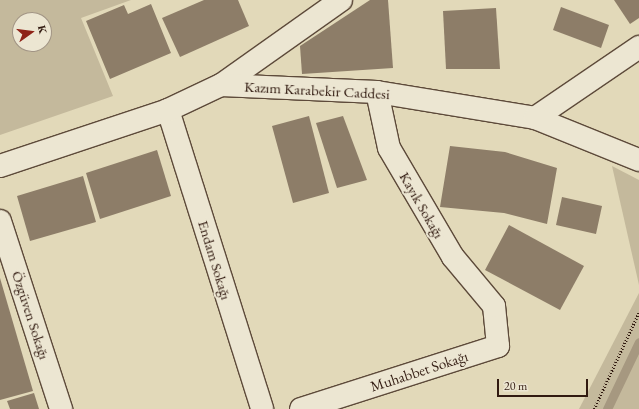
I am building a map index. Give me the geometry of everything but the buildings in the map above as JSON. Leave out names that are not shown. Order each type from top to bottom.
[{"type":"street","points":[[221,85],[341,0]]},
{"type":"street","points":[[535,118],[639,47]]},
{"type":"street","name":"Kazım Karabekir Caddesi","points":[[0,166],[168,110],[221,85],[377,92],[535,118],[639,160]]},
{"type":"street","name":"Kayık Sokağı","points":[[377,92],[389,148],[453,257],[494,306]]},
{"type":"street","name":"Endam Sokağı","points":[[168,110],[262,409]]},
{"type":"street","name":"Özgüven Sokağı","points":[[0,221],[61,409]]},
{"type":"street","name":"Muhabbet Sokağı","points":[[301,409],[498,346],[494,306]]},
{"type":"path","points":[[594,409],[639,312]]},
{"type":"shaded area","points":[[0,0],[131,0],[81,18],[113,96],[0,135]]},
{"type":"shaded area","points":[[612,166],[639,180],[639,285]]},
{"type":"shaded area","points":[[639,293],[639,409],[579,409]]},
{"type":"waterway","points":[[607,409],[639,342]]}]
